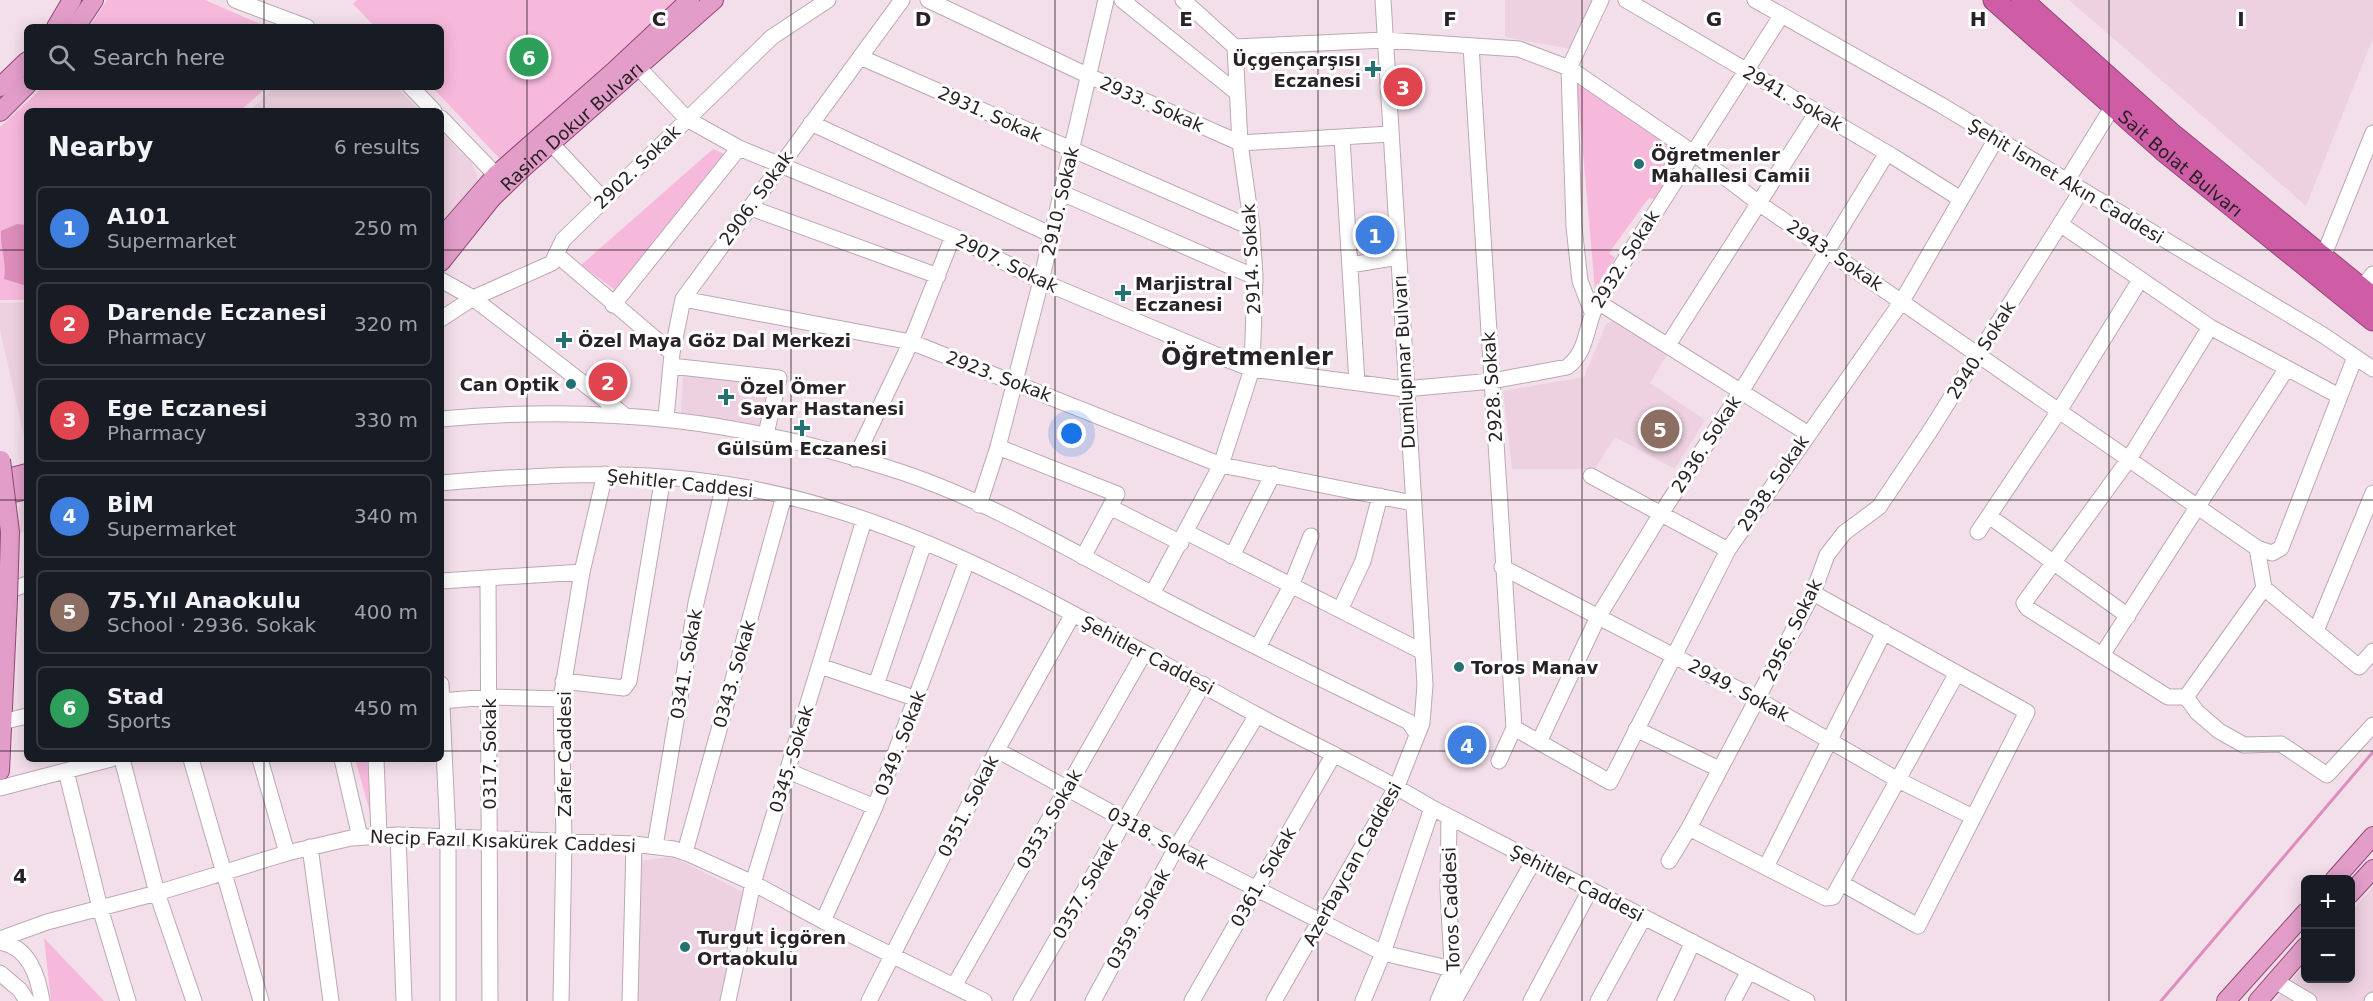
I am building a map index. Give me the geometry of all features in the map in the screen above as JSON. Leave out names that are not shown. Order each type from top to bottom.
[{"type":"highway","name":"Sait Bolat Bulvarı","points":[[1994,0],[2163,150],[2373,320]]},
{"type":"highway","points":[[2022,0],[2174,136],[2323,257],[2369,287]]},
{"type":"main road","points":[[58,24],[72,0]]},
{"type":"main road","points":[[78,24],[94,0]]},
{"type":"main road","points":[[444,235],[496,175],[613,72],[690,0]]},
{"type":"main road","name":"Rasim Dokur Bulvarı","points":[[444,258],[492,198],[714,0]]},
{"type":"main road","points":[[0,87],[24,64]]},
{"type":"main road","points":[[0,112],[24,88]]},
{"type":"main road","points":[[0,771],[4,597],[10,532],[1,457]]},
{"type":"main road","points":[[0,480],[24,474]]},
{"type":"main road","points":[[0,496],[24,491]]},
{"type":"main road","points":[[2338,875],[2373,836]]},
{"type":"main road","points":[[2355,888],[2373,868]]},
{"type":"main road","points":[[2226,1001],[2301,918]]},
{"type":"main road","points":[[2258,1001],[2301,952]]},
{"type":"street","points":[[235,0],[299,24]]},
{"type":"street","name":"2902. Sokak","points":[[444,317],[473,298],[552,263],[563,240],[772,37],[828,0]]},
{"type":"street","name":"2906. Sokak","points":[[666,418],[671,359],[683,299],[902,0]]},
{"type":"street","name":"2933. Sokak","points":[[928,0],[1089,76],[1240,143],[1390,134]]},
{"type":"street","name":"2910. Sokak","points":[[980,504],[998,447],[1041,281],[1106,0]]},
{"type":"street","points":[[1122,0],[1236,92]]},
{"type":"street","points":[[1183,0],[1235,47]]},
{"type":"street","name":"Dumlupınar Bulvarı","points":[[1383,0],[1405,389],[1425,686],[1419,728]]},
{"type":"street","points":[[1601,0],[1569,68],[1574,227],[1580,281],[1595,307],[1668,345],[1807,433]]},
{"type":"street","name":"2941. Sokak","points":[[1626,0],[1887,153],[1959,198]]},
{"type":"street","name":"2932. Sokak","points":[[1405,389],[1492,381],[1567,367],[1582,353],[1595,307],[1692,152],[1746,71],[1768,6]]},
{"type":"street","name":"Şehit İsmet Akın Caddesi","points":[[1768,6],[1996,139],[2373,369]]},
{"type":"street","name":"2943. Sokak","points":[[1235,47],[1385,40],[1519,49],[1569,68],[1692,152],[1760,204],[2257,548]]},
{"type":"street","name":"2928. Sokak","points":[[1471,46],[1502,567],[1514,728],[1499,761]]},
{"type":"street","name":"2914. Sokak","points":[[1152,594],[1184,538],[1221,465],[1252,369],[1255,277],[1252,228],[1240,143],[1235,47]]},
{"type":"street","name":"2931. Sokak","points":[[860,57],[1252,228]]},
{"type":"street","name":"2907. Sokak","points":[[639,68],[687,119],[739,148],[953,236],[1041,281],[1252,369],[1405,389]]},
{"type":"street","points":[[414,90],[431,108]]},
{"type":"street","points":[[2066,182],[2113,106]]},
{"type":"street","points":[[1668,345],[1817,112]]},
{"type":"street","points":[[444,121],[496,175]]},
{"type":"street","points":[[811,123],[1052,235]]},
{"type":"street","points":[[2323,257],[2373,133]]},
{"type":"street","points":[[1342,138],[1357,383]]},
{"type":"street","name":"2938. Sokak","points":[[1539,742],[1610,782],[1728,550],[1807,433],[1902,301],[1959,198],[1996,139]]},
{"type":"street","points":[[551,143],[604,200]]},
{"type":"street","points":[[613,305],[739,148]]},
{"type":"street","name":"2936. Sokak","points":[[1539,742],[1598,616],[1662,512],[1742,390],[1887,153]]},
{"type":"street","name":"2940. Sokak","points":[[1879,507],[1979,354],[2080,191]]},
{"type":"street","points":[[1062,193],[1255,277]]},
{"type":"street","points":[[751,208],[938,276]]},
{"type":"street","points":[[2060,224],[2210,327],[2339,396]]},
{"type":"street","points":[[855,459],[911,342],[953,236]]},
{"type":"street","points":[[556,254],[671,359],[779,378],[766,434]]},
{"type":"street","points":[[1350,265],[1398,257]]},
{"type":"street","points":[[1978,532],[2059,411],[2140,280]]},
{"type":"street","points":[[444,282],[473,298],[623,414]]},
{"type":"street","name":"2923. Sokak","points":[[683,299],[911,342],[1221,465],[1413,503]]},
{"type":"street","points":[[2186,697],[2168,697],[2027,608],[2024,603],[2052,561],[2128,459],[2210,327]]},
{"type":"street","points":[[2355,357],[2281,548],[2272,553],[2257,548],[2264,588],[2359,667],[2373,651]]},
{"type":"street","points":[[2102,655],[2199,508],[2287,368]]},
{"type":"street","points":[[444,419],[509,413],[623,414],[666,418],[766,434],[902,472],[980,504],[1152,594],[1419,728]]},
{"type":"street","points":[[998,447],[1117,494],[1083,557]]},
{"type":"street","name":"Şehitler Caddesi","points":[[444,483],[524,476],[605,474],[663,477],[724,483],[784,496],[864,520],[967,561],[1073,614],[1257,715],[1396,786],[1449,817],[1807,1001]]},
{"type":"street","name":"Zafer Caddesi","points":[[561,1001],[564,841],[561,699],[582,572],[605,474]]},
{"type":"street","points":[[1232,556],[1272,474]]},
{"type":"street","points":[[1591,476],[1662,512],[1728,550]]},
{"type":"street","points":[[564,681],[624,688],[629,681],[663,477]]},
{"type":"street","name":"0341. Sokak","points":[[655,846],[696,603],[724,483]]},
{"type":"street","points":[[2316,631],[2373,493]]},
{"type":"street","name":"0343. Sokak","points":[[685,852],[784,496]]},
{"type":"street","points":[[1340,610],[1364,561],[1380,496]]},
{"type":"street","points":[[1110,507],[1232,556],[1423,652]]},
{"type":"street","name":"2956. Sokak","points":[[1669,861],[1689,828],[1812,593],[1827,555],[1838,541],[1879,507]]},
{"type":"street","points":[[1989,516],[2128,616]]},
{"type":"street","name":"0345. Sokak","points":[[728,1001],[753,883],[864,520]]},
{"type":"street","points":[[1258,647],[1291,586],[1311,536]]},
{"type":"street","points":[[876,685],[924,543]]},
{"type":"street","name":"0349. Sokak","points":[[823,921],[875,807],[967,561]]},
{"type":"street","name":"2949. Sokak","points":[[1502,567],[1757,699],[1898,780],[1973,817]]},
{"type":"street","points":[[444,581],[582,572]]},
{"type":"street","name":"0317. Sokak","points":[[488,579],[490,1001]]},
{"type":"street","points":[[4,597],[24,586]]},
{"type":"street","points":[[2186,697],[2264,588]]},
{"type":"street","points":[[1812,593],[2026,712],[1918,926],[1841,883]]},
{"type":"street","name":"0351. Sokak","points":[[869,1001],[997,750],[1073,614]]},
{"type":"street","points":[[1766,867],[1884,632]]},
{"type":"street","name":"0353. Sokak","points":[[954,986],[1144,653]]},
{"type":"street","points":[[820,666],[917,699]]},
{"type":"street","points":[[1689,828],[1826,898],[1833,897],[1957,673]]},
{"type":"street","name":"0357. Sokak","points":[[1021,1001],[1203,684]]},
{"type":"street","points":[[2186,697],[2197,712],[2219,731],[2244,745],[2281,744],[2327,775],[2373,725]]},
{"type":"street","points":[[444,701],[489,698],[561,699]]},
{"type":"street","name":"0359. Sokak","points":[[1093,1001],[1176,848],[1257,715]]},
{"type":"street","points":[[2,722],[24,717]]},
{"type":"street","name":"Azerbaycan Caddesi","points":[[1274,1001],[1322,921],[1396,786],[1419,728]]},
{"type":"street","points":[[1514,728],[1539,742]]},
{"type":"street","points":[[1636,729],[1719,769]]},
{"type":"street","name":"0318. Sokak","points":[[997,750],[1176,848],[1383,953],[1452,969]]},
{"type":"street","name":"0361. Sokak","points":[[1192,1001],[1334,754]]},
{"type":"street","points":[[444,759],[448,837],[448,1001]]},
{"type":"street","points":[[0,788],[100,762]]},
{"type":"street","points":[[123,762],[157,893],[194,1001]]},
{"type":"street","points":[[192,762],[257,1000]]},
{"type":"street","points":[[261,762],[287,853]]},
{"type":"street","points":[[343,762],[360,837]]},
{"type":"street","points":[[376,762],[379,835]]},
{"type":"street","points":[[66,771],[100,908],[128,1001]]},
{"type":"street","points":[[788,771],[875,807]]},
{"type":"street","points":[[1363,1001],[1383,953],[1432,808]]},
{"type":"street","name":"Toros Caddesi","points":[[1449,817],[1448,890],[1454,1001]]},
{"type":"street","name":"Necip Fazıl Kısakürek Caddesi","points":[[0,940],[287,853],[360,837],[379,835],[490,837],[634,843],[685,852],[753,883],[823,921],[954,986],[974,999]]},
{"type":"street","points":[[398,835],[404,1001]]},
{"type":"street","points":[[630,1001],[634,843]]},
{"type":"street","points":[[310,847],[331,1001]]},
{"type":"street","points":[[1454,1001],[1534,860]]},
{"type":"street","points":[[1531,1001],[1590,890]]},
{"type":"street","points":[[1598,1001],[1644,917]]},
{"type":"street","points":[[0,940],[30,961],[36,971],[42,1001]]},
{"type":"street","points":[[1665,1001],[1693,942]]},
{"type":"street","points":[[1438,1001],[1452,969]]},
{"type":"street","points":[[1733,1001],[1749,971]]},
{"type":"street","points":[[0,974],[20,990],[27,1001]]},
{"type":"street","points":[[2275,981],[2309,1001]]},
{"type":"shaded area","points":[[107,0],[205,0],[260,24],[91,24]]},
{"type":"shaded area","points":[[357,0],[681,0],[504,158],[499,158],[435,90],[444,90],[444,24],[372,24],[353,4]]},
{"type":"shaded area","points":[[1505,0],[1593,0],[1570,49],[1505,37]]},
{"type":"shaded area","points":[[2069,0],[2373,0],[2373,38],[2306,206]]},
{"type":"shaded area","points":[[1577,84],[1687,154],[1654,199],[1649,198],[1645,203],[1609,253],[1615,258],[1595,290]]},
{"type":"shaded area","points":[[40,90],[264,90],[243,108],[24,108],[24,300],[0,300],[0,127]]},
{"type":"shaded area","points":[[272,90],[399,90],[417,108],[252,108]]},
{"type":"shaded area","points":[[444,135],[472,163],[480,183],[444,224]]},
{"type":"shaded area","points":[[713,149],[727,155],[615,290],[581,265]]},
{"type":"shaded area","points":[[17,224],[24,225],[24,285],[4,279],[1,231]]},
{"type":"shaded area","points":[[24,302],[24,436],[0,330],[0,303]]},
{"type":"shaded area","points":[[1613,321],[1668,353],[1650,383],[1705,420],[1675,469],[1615,437],[1595,469],[1512,469],[1503,391],[1584,377],[1606,324]]},
{"type":"shaded area","name":"Özel Ömer Sayar Hastanesi","points":[[683,371],[774,380],[763,428],[681,415]]},
{"type":"shaded area","points":[[24,501],[24,532],[18,534],[19,502]]},
{"type":"shaded area","points":[[356,762],[367,762],[372,819]]},
{"type":"shaded area","name":"Turgut İçgören Ortaokulu","points":[[668,857],[679,860],[745,893],[721,1001],[636,1001],[638,861]]},
{"type":"shaded area","points":[[2373,886],[2373,1001],[2275,1001],[2301,969],[2301,983],[2355,983],[2355,907]]},
{"type":"shaded area","points":[[44,938],[104,1001],[51,1001]]},
{"type":"waterway","points":[[2161,1001],[2373,752]]},
{"type":"place","name":"Stad","points":[[529,57]]},
{"type":"place","name":"Üçgençarşısı Eczanesi","points":[[1373,69]]},
{"type":"place","name":"Ege Eczanesi","points":[[1403,87]]},
{"type":"place","name":"Öğretmenler Mahallesi Camii","points":[[1639,164]]},
{"type":"place","name":"A101","points":[[1375,235]]},
{"type":"place","name":"Marjistral Eczanesi","points":[[1123,293]]},
{"type":"place","name":"Özel Maya Göz Dal Merkezi","points":[[564,340]]},
{"type":"place","name":"Darende Eczanesi","points":[[608,382]]},
{"type":"place","name":"Can Optik","points":[[571,384]]},
{"type":"place","name":"Özel Ömer Sayar Hastanesi","points":[[726,397]]},
{"type":"place","name":"Gülsüm Eczanesi","points":[[802,428]]},
{"type":"place","name":"75.Yıl Anaokulu","points":[[1660,429]]},
{"type":"place","name":"Toros Manav","points":[[1459,667]]},
{"type":"place","name":"BİM","points":[[1467,745]]},
{"type":"place","name":"Turgut İçgören Ortaokulu","points":[[685,947]]},
{"type":"district","name":"Öğretmenler","points":[[1247,357]]}]
